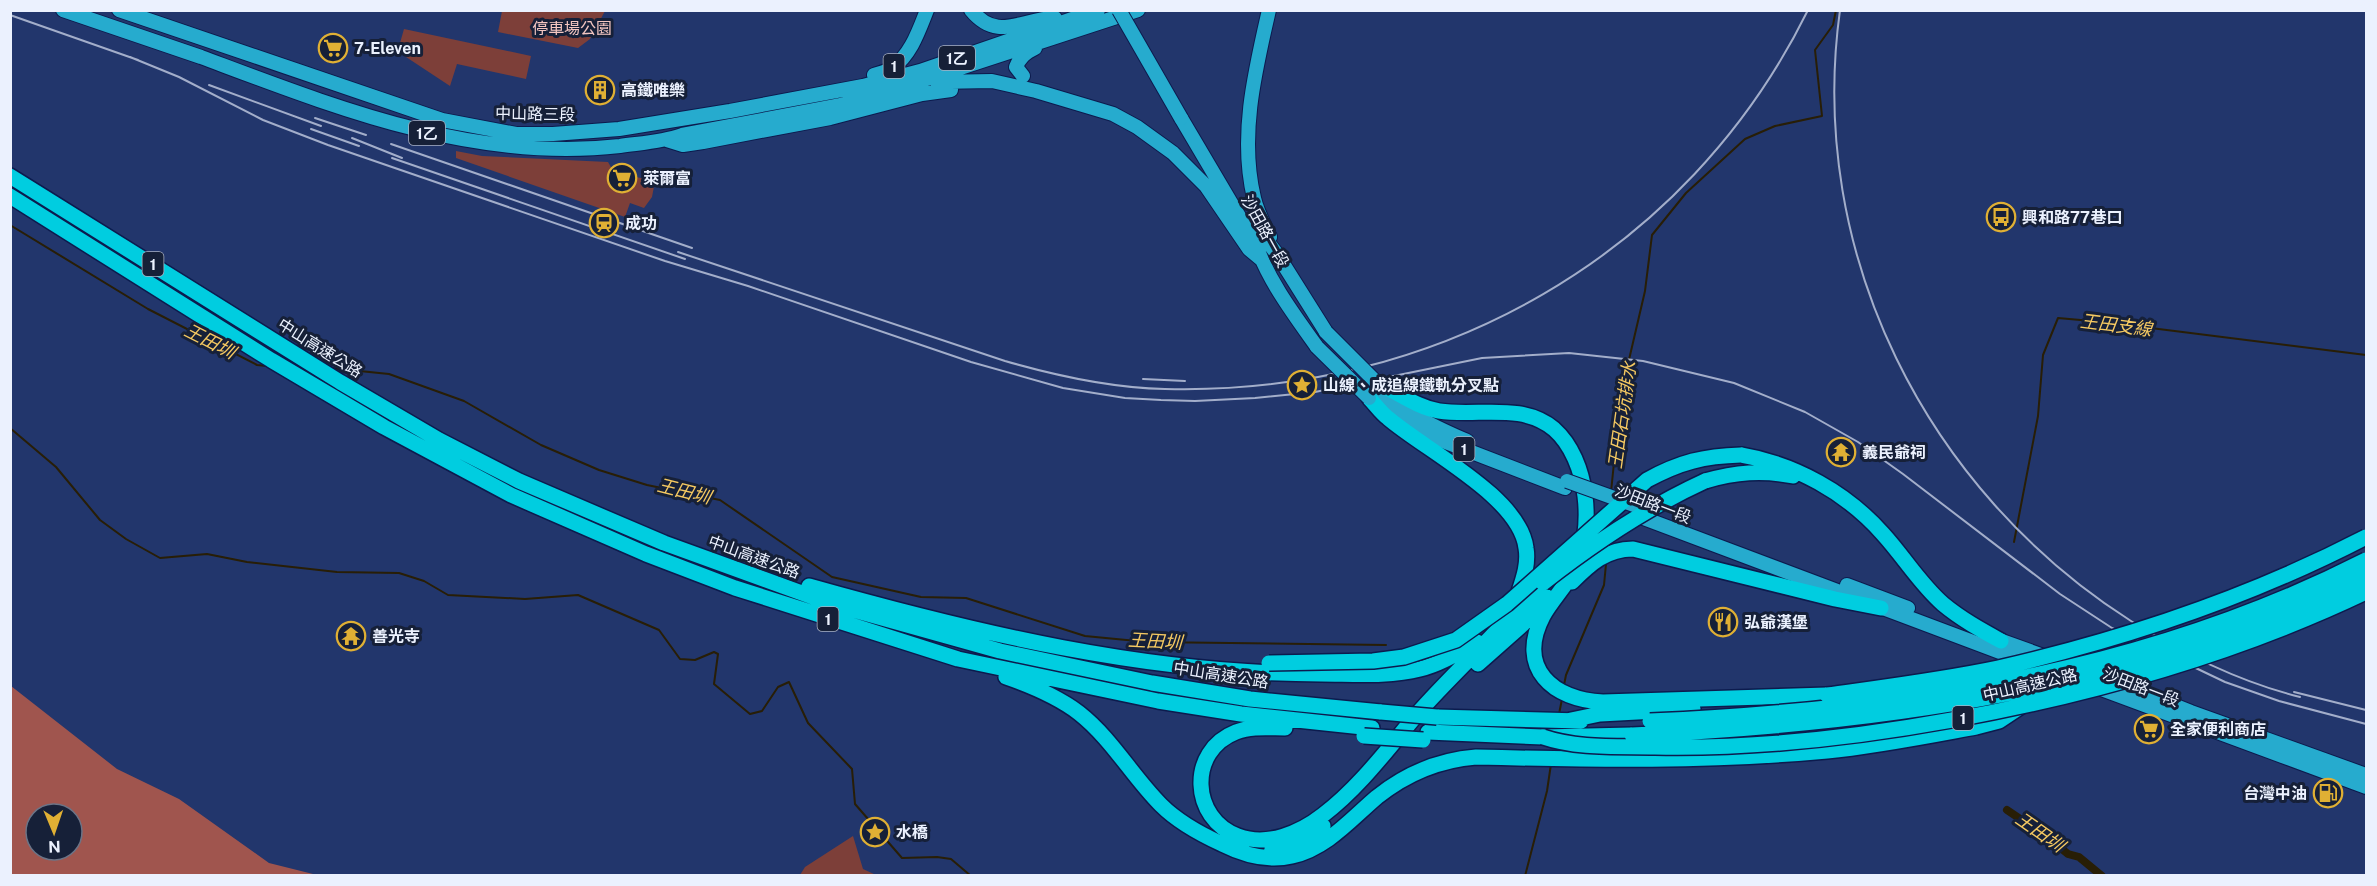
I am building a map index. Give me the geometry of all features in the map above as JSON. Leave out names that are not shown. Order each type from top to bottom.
[{"type":"highway","name":"中山高速公路","points":[[10,176],[294,354],[439,440],[519,481],[664,543],[766,581],[901,624],[1000,651],[1078,668],[1250,699],[1437,717],[1556,738],[1580,745],[1692,748],[1787,744],[1879,732],[1993,712],[2133,679],[2274,632],[2367,592]]},
{"type":"highway","name":"中山高速公路","points":[[10,196],[271,360],[438,457],[511,495],[646,554],[746,592],[958,659],[1158,701],[1368,732],[1425,736],[1556,738],[1755,729],[1825,722],[1952,705],[2046,687],[2104,672],[2234,632],[2328,595],[2367,576]]},
{"type":"highway","points":[[1377,383],[1430,409],[1516,414],[1544,422],[1562,437],[1574,456],[1584,492],[1585,530],[1574,570],[1552,601],[1537,630],[1534,652],[1541,673],[1548,683],[1563,694],[1589,702],[1827,695],[1996,668],[2119,636],[2250,591],[2367,537]]},
{"type":"highway","points":[[1369,398],[1386,417],[1490,494],[1512,514],[1522,531],[1527,549],[1516,602],[1449,673],[1430,700]]},
{"type":"highway","points":[[1020,639],[1172,658],[1269,663],[1373,662],[1404,657],[1456,639],[1507,604],[1647,480],[1690,460],[1712,456],[1742,455],[1780,463],[1839,495],[1875,526],[1943,604],[1962,619],[2001,641]]},
{"type":"highway","points":[[1368,732],[1256,728],[1236,732],[1218,743],[1208,753],[1202,768],[1200,784],[1206,809],[1223,828],[1244,838],[1270,840],[1304,827],[1340,801],[1430,700],[1538,587],[1613,531],[1647,510],[1706,481],[1727,474],[1772,472],[1813,480]]},
{"type":"highway","points":[[1552,601],[1590,564],[1606,554],[1633,549],[1835,599],[1881,608]]},
{"type":"highway","name":"中山高速公路","points":[[1556,738],[1650,721],[1732,717],[1869,704],[1959,691],[2060,670],[2133,651],[2203,629],[2325,581],[2367,560]]},
{"type":"highway","points":[[1215,841],[1253,849],[1274,849],[1295,843],[1322,827],[1376,773],[1458,682],[1522,625],[1577,562]]},
{"type":"highway","points":[[766,581],[799,583],[908,614],[1082,652],[1198,668],[1287,674],[1389,673],[1417,670],[1446,660],[1477,642]]},
{"type":"highway","points":[[958,659],[1039,689],[1079,713],[1125,760],[1159,803],[1175,817],[1215,841],[1239,853],[1257,858],[1291,856],[1324,842],[1400,781],[1428,766],[1454,759],[1476,757],[1556,738],[1633,761],[1763,756],[1871,745],[1999,721],[2023,705],[2045,663]]},
{"type":"highway","name":"中山高速公路","points":[[1556,738],[1588,715],[1748,706],[1812,699],[1827,695]]},
{"type":"main road","name":"中山路三段","points":[[63,10],[198,56],[285,89],[423,132],[471,142],[531,148],[596,148],[667,140],[682,135],[841,105],[1138,10]]},
{"type":"main road","name":"中山路三段","points":[[119,10],[424,114],[477,128],[516,134],[554,134],[619,129],[833,91],[920,71],[1098,10]]},
{"type":"main road","name":"1","points":[[833,91],[892,68],[915,39],[927,10]]},
{"type":"main road","points":[[971,10],[980,20],[1001,28],[1050,18],[1078,18]]},
{"type":"main road","name":"沙田路一段","points":[[1119,10],[1260,234],[1326,332],[1377,383],[1384,393],[1425,421],[1566,484]]},
{"type":"main road","name":"沙田路一段","points":[[1128,10],[1256,245],[1261,259],[1298,320],[1317,347],[1369,398],[1443,441],[1566,484],[1881,608],[2192,712],[2367,775]]},
{"type":"main road","name":"沙田路一段","points":[[1269,10],[1253,86],[1248,135],[1254,198],[1276,255]]},
{"type":"main road","points":[[1023,76],[1016,67],[1022,56],[1049,39]]},
{"type":"main road","points":[[902,87],[946,81],[992,81],[1113,114],[1154,137],[1206,186],[1249,249],[1261,259]]},
{"type":"main road","name":"中山路三段","points":[[667,140],[683,145],[703,142],[830,118],[942,90],[1010,85]]},
{"type":"main road","name":"沙田路一段","points":[[1641,513],[2001,641],[2045,663],[2367,787]]},
{"type":"green space","name":"停車場公園","points":[[502,10],[605,11],[590,39],[578,48],[498,32]]},
{"type":"green space","points":[[404,29],[531,56],[526,79],[457,64],[450,86],[403,55],[400,43]]},
{"type":"green space","points":[[456,151],[482,156],[608,162],[612,169],[609,179],[633,186],[636,177],[655,181],[652,197],[644,208],[630,203],[625,217],[456,158]]},
{"type":"green space","points":[[853,836],[863,869],[876,875],[800,875],[805,867]]},
{"type":"shaded area","points":[[11,686],[117,769],[179,799],[269,863],[317,875],[11,875]]},
{"type":"waterway","name":"王田石坑排水","points":[[1611,492],[1621,394],[1645,291],[1652,235],[1686,193],[1745,139],[1775,126],[1822,116],[1815,50],[1833,25],[1836,10]]},
{"type":"waterway","name":"王田圳","points":[[10,225],[148,309],[257,365],[267,366]]},
{"type":"waterway","name":"王田支線","points":[[2014,542],[2038,416],[2043,355],[2058,318],[2366,355]]},
{"type":"waterway","name":"王田圳","points":[[330,368],[389,374],[464,401],[541,445],[599,470],[647,485],[720,500],[832,577],[921,597],[966,598],[1085,636],[1147,642],[1386,645]]},
{"type":"waterway","points":[[10,428],[56,467],[100,520],[126,539],[160,558],[207,554],[247,562],[337,572],[399,573],[424,581],[448,595],[525,599],[578,595],[659,630],[680,659],[695,660],[714,652],[718,654],[714,684],[750,714],[762,711],[778,687],[789,682],[808,723],[852,769],[855,804],[902,858],[951,859],[971,876]]},
{"type":"waterway","name":"王田石坑排水","points":[[1564,685],[1566,675],[1604,585],[1606,564]]},
{"type":"waterway","name":"王田石坑排水","points":[[1559,714],[1562,699]]},
{"type":"waterway","name":"王田石坑排水","points":[[1525,876],[1547,791],[1551,764]]},
{"type":"waterway","name":"王田圳","points":[[2007,810],[2068,854],[2079,857],[2102,876]]},
{"type":"railway","points":[[678,252],[1005,361],[1044,372],[1104,384],[1165,389],[1265,385],[1363,367],[1456,337],[1543,294],[1623,240],[1695,174],[1757,97],[1808,10]]},
{"type":"railway","points":[[1840,10],[1834,101],[1842,190],[1863,276],[1896,358],[1940,435],[1995,505],[2059,567],[2131,621],[2213,666],[2300,697]]},
{"type":"railway","points":[[10,15],[138,60]]},
{"type":"railway","points":[[130,57],[179,77],[263,120],[328,145],[665,261],[748,286],[971,362],[1063,388],[1125,398],[1161,400],[1255,398],[1315,392],[1482,358],[1569,353],[1643,361],[1734,383],[1805,412],[1858,442],[2060,594],[2112,628],[2225,682],[2279,701],[2366,724]]},
{"type":"railway","points":[[209,85],[321,126]]},
{"type":"railway","points":[[315,118],[366,135]]},
{"type":"railway","points":[[311,129],[359,146]]},
{"type":"railway","points":[[352,138],[402,158]]},
{"type":"railway","points":[[391,144],[692,248]]},
{"type":"railway","points":[[392,158],[685,259]]},
{"type":"railway","points":[[1143,379],[1185,381]]},
{"type":"railway","points":[[2294,692],[2366,710]]},
{"type":"place","name":"7-Eleven","points":[[333,48]]},
{"type":"place","name":"高鐵唯樂","points":[[600,90]]},
{"type":"place","name":"萊爾富","points":[[622,178]]},
{"type":"place","name":"興和路77巷口","points":[[2001,217]]},
{"type":"place","name":"成功","points":[[604,223]]},
{"type":"place","name":"山線、成追線鐵軌分叉點","points":[[1302,385]]},
{"type":"place","name":"義民爺祠","points":[[1841,452]]},
{"type":"place","name":"弘爺漢堡","points":[[1723,622]]},
{"type":"place","name":"善光寺","points":[[351,636]]},
{"type":"place","name":"全家便利商店","points":[[2149,729]]},
{"type":"place","name":"台灣中油","points":[[2328,793]]},
{"type":"place","name":"水橋","points":[[875,832]]}]
